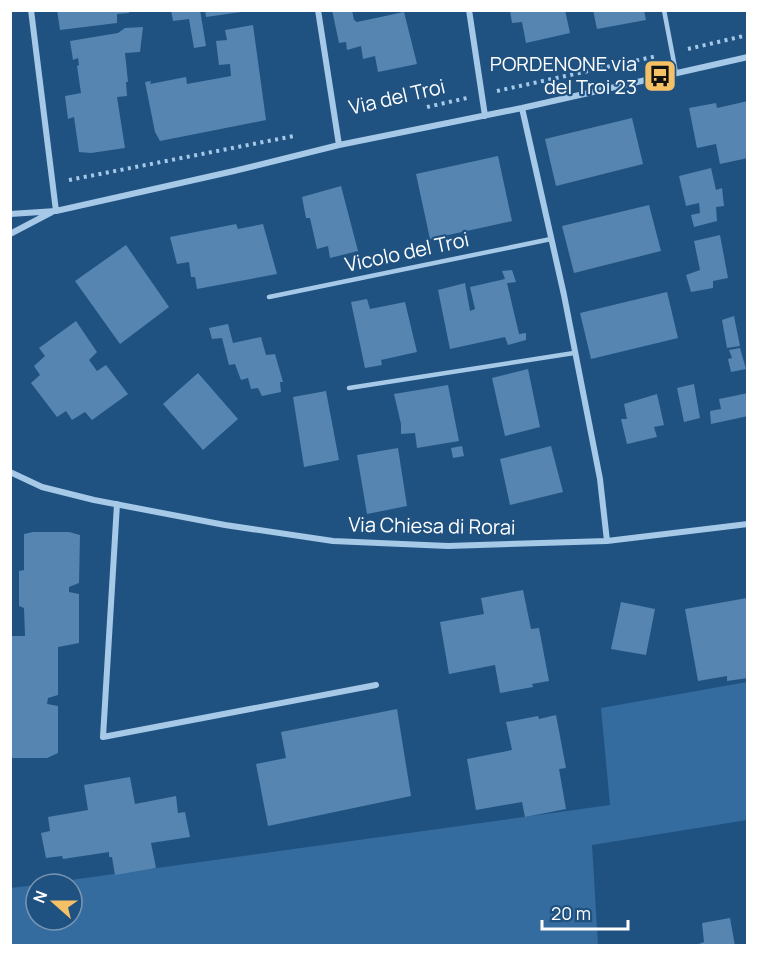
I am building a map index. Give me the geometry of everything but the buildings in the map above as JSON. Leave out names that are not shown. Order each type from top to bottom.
[{"type":"street","points":[[32,10],[56,211]]},
{"type":"street","points":[[318,10],[339,145]]},
{"type":"street","points":[[469,10],[485,116]]},
{"type":"street","name":"Via del Troi","points":[[10,214],[56,211],[339,145],[485,116],[747,57]]},
{"type":"street","points":[[522,108],[600,479],[607,541]]},
{"type":"street","name":"Via del Troi","points":[[10,234],[56,211]]},
{"type":"street","name":"Via Chiesa di Rorai","points":[[10,472],[42,487],[117,504],[225,525],[333,542],[448,546],[607,541],[747,524]]},
{"type":"street","points":[[117,504],[103,736],[376,685]]},
{"type":"lane","points":[[664,10],[676,73]]},
{"type":"lane","name":"Vicolo del Troi","points":[[268,297],[551,239]]},
{"type":"lane","points":[[349,388],[574,352]]},
{"type":"path","name":"Via del Troi","points":[[426,107],[747,35]]},
{"type":"path","points":[[53,183],[303,134]]},
{"type":"shaded area","points":[[747,682],[747,820],[592,845],[598,945],[11,945],[10,888],[24,886],[24,932],[84,932],[84,878],[610,805],[601,708]]},
{"type":"place","name":"PORDENONE via del Troi 23","points":[[660,76]]}]
